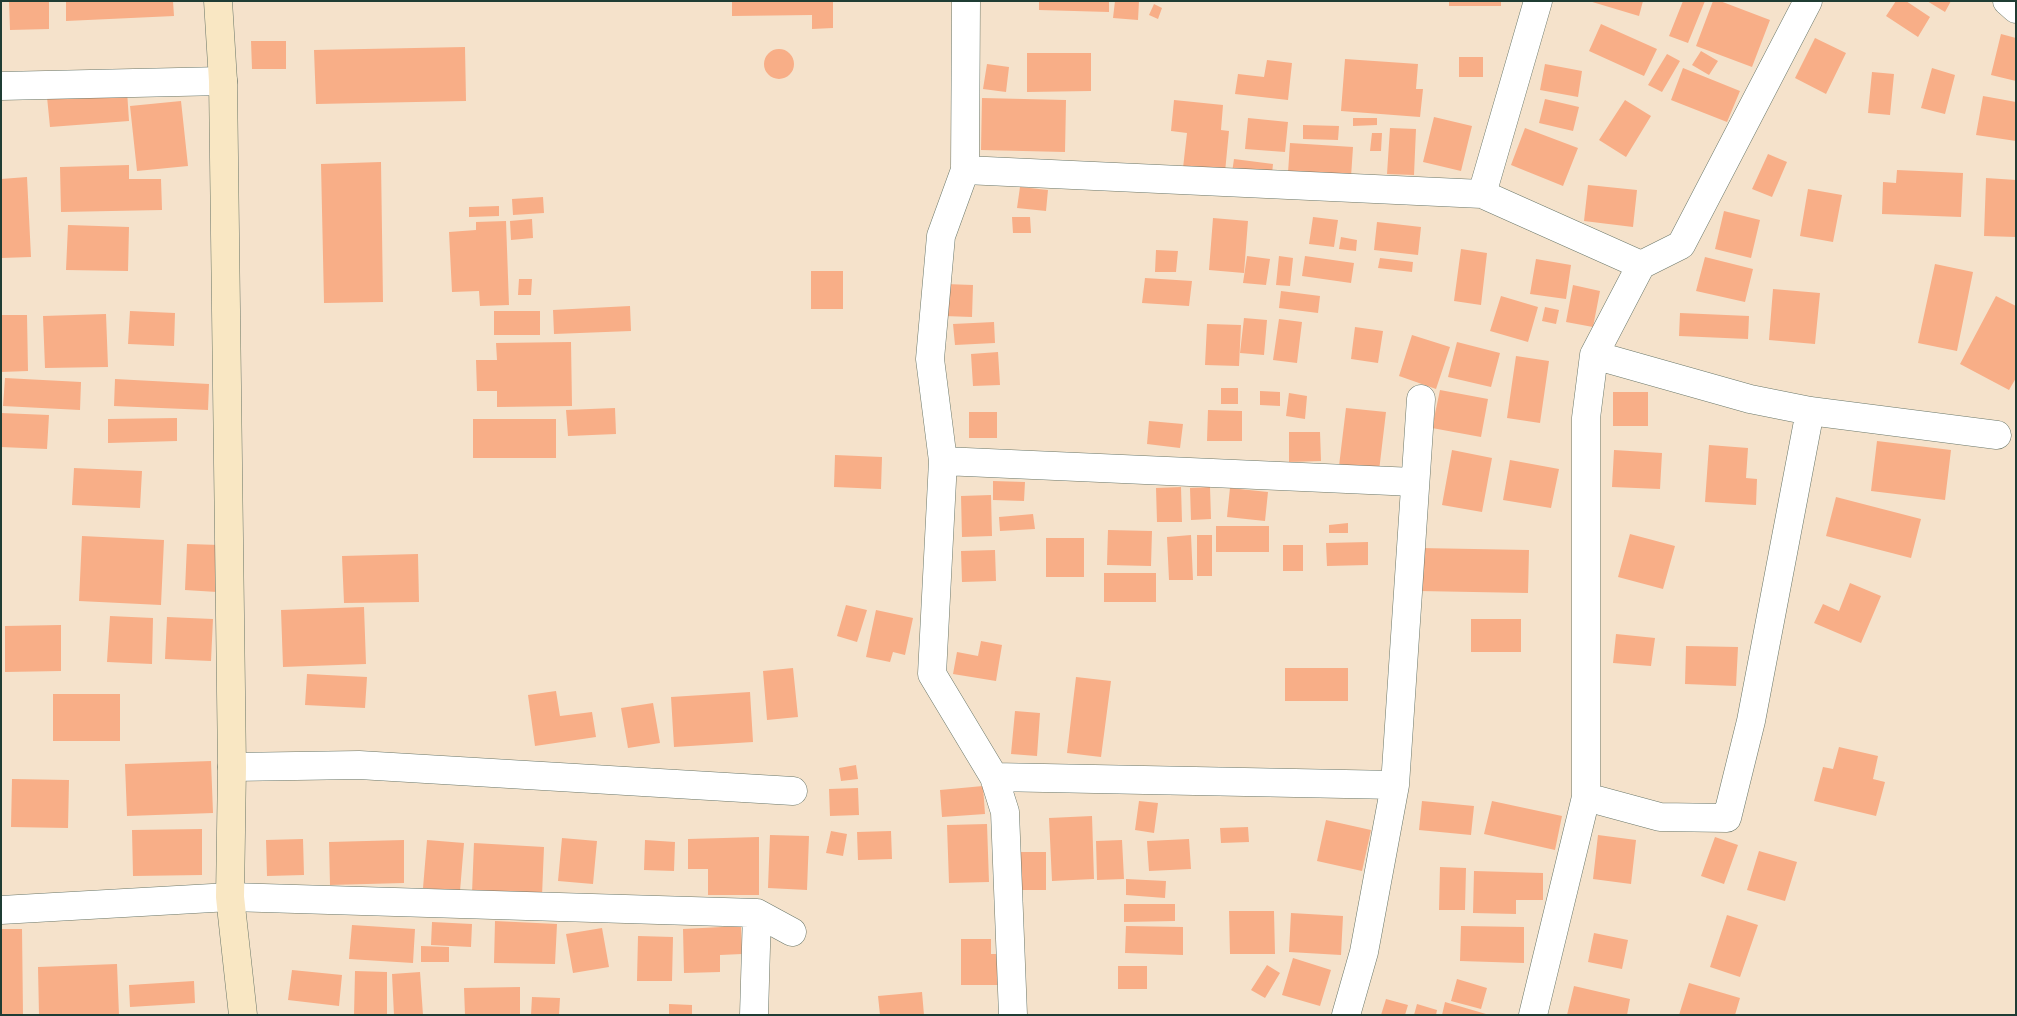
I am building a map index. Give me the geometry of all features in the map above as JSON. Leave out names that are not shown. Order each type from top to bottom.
[{"type":"street","points":[[218,1],[223,82],[232,767],[230,897],[243,1015]]},
{"type":"street","points":[[966,1],[965,170],[942,236],[930,359],[943,461],[932,674],[994,777],[1005,812],[1013,1015]]},
{"type":"street","points":[[1482,194],[1538,1]]},
{"type":"street","points":[[1533,1015],[1586,797],[1586,418],[1594,355],[1640,264],[1681,245],[1808,1]]},
{"type":"street","points":[[2007,1],[2016,9]]},
{"type":"street","points":[[1,86],[223,82]]},
{"type":"street","points":[[965,170],[1482,194],[1640,264]]},
{"type":"street","points":[[1594,355],[1750,399],[1810,411],[1997,435]]},
{"type":"street","points":[[1346,1015],[1364,952],[1395,785],[1421,399]]},
{"type":"street","points":[[1586,797],[1660,817],[1727,818],[1751,721],[1810,411]]},
{"type":"street","points":[[943,461],[1414,482]]},
{"type":"street","points":[[232,767],[359,766],[793,791]]},
{"type":"street","points":[[994,777],[1395,785]]},
{"type":"street","points":[[1,910],[230,897],[757,913],[792,932]]},
{"type":"street","points":[[754,1015],[757,913]]},
{"type":"building","points":[[9,1],[49,1],[49,29],[10,30]]},
{"type":"building","points":[[66,1],[173,1],[174,16],[66,21]]},
{"type":"building","points":[[732,1],[833,1],[833,28],[812,29],[812,15],[732,16]]},
{"type":"building","points":[[1039,1],[1109,1],[1109,12],[1039,10]]},
{"type":"building","points":[[1115,1],[1139,1],[1138,20],[1113,18]]},
{"type":"building","points":[[1449,1],[1501,1],[1501,6],[1449,6]]},
{"type":"building","points":[[1589,1],[1643,1],[1639,16]]},
{"type":"building","points":[[1683,1],[1705,1],[1688,43],[1669,36]]},
{"type":"building","points":[[1713,1],[1720,1],[1770,20],[1752,67],[1696,46]]},
{"type":"building","points":[[1896,1],[1906,1],[1930,17],[1918,37],[1886,16]]},
{"type":"building","points":[[1927,1],[1951,1],[1945,12]]},
{"type":"building","points":[[1154,4],[1162,8],[1158,19],[1149,15]]},
{"type":"building","points":[[1601,24],[1657,49],[1644,76],[1589,51]]},
{"type":"building","points":[[2001,34],[2016,38],[2016,81],[1991,75]]},
{"type":"building","points":[[1815,38],[1846,53],[1826,94],[1795,78]]},
{"type":"building","points":[[251,41],[286,41],[286,69],[252,69]]},
{"type":"building","points":[[465,47],[466,101],[316,104],[314,50]]},
{"type":"building","points":[[779,49],[790,53],[794,64],[790,75],[779,79],[768,75],[764,64],[768,53]]},
{"type":"building","points":[[1701,51],[1718,61],[1709,75],[1692,65]]},
{"type":"building","points":[[1027,53],[1091,53],[1091,91],[1027,92]]},
{"type":"building","points":[[1667,54],[1680,61],[1662,92],[1648,85]]},
{"type":"building","points":[[1459,57],[1483,57],[1483,77],[1459,77]]},
{"type":"building","points":[[1345,59],[1418,64],[1416,89],[1423,89],[1420,117],[1341,111]]},
{"type":"building","points":[[1267,60],[1292,63],[1288,100],[1235,94],[1238,74],[1264,77]]},
{"type":"building","points":[[987,64],[1009,67],[1006,92],[983,89]]},
{"type":"building","points":[[1545,64],[1582,71],[1578,97],[1540,90]]},
{"type":"building","points":[[1683,68],[1740,91],[1727,122],[1671,100]]},
{"type":"building","points":[[1932,68],[1955,75],[1945,114],[1921,108]]},
{"type":"building","points":[[1872,72],[1894,74],[1890,115],[1868,113]]},
{"type":"building","points":[[127,91],[129,121],[50,127],[47,97]]},
{"type":"building","points":[[1983,96],[2016,102],[2016,141],[1976,135]]},
{"type":"building","points":[[982,98],[1066,100],[1065,152],[981,150]]},
{"type":"building","points":[[1545,99],[1579,107],[1573,131],[1539,123]]},
{"type":"building","points":[[1174,100],[1223,105],[1221,130],[1229,131],[1225,172],[1183,168],[1187,133],[1171,131]]},
{"type":"building","points":[[1625,100],[1651,116],[1626,157],[1599,140]]},
{"type":"building","points":[[181,101],[188,166],[137,171],[130,106]]},
{"type":"building","points":[[1434,117],[1472,126],[1461,171],[1423,162]]},
{"type":"building","points":[[1248,118],[1288,122],[1285,152],[1245,149]]},
{"type":"building","points":[[1353,118],[1377,118],[1377,125],[1353,126]]},
{"type":"building","points":[[1303,125],[1339,126],[1338,140],[1303,139]]},
{"type":"building","points":[[1390,128],[1416,129],[1414,175],[1387,174]]},
{"type":"building","points":[[1525,128],[1578,148],[1563,186],[1511,165]]},
{"type":"building","points":[[1372,133],[1382,133],[1381,151],[1370,151]]},
{"type":"building","points":[[1290,143],[1353,147],[1351,177],[1288,173]]},
{"type":"building","points":[[1768,154],[1787,162],[1772,197],[1752,189]]},
{"type":"building","points":[[1234,159],[1273,164],[1271,184],[1231,179]]},
{"type":"building","points":[[381,162],[383,302],[324,303],[321,164]]},
{"type":"building","points":[[129,165],[129,179],[161,179],[162,210],[61,212],[60,167]]},
{"type":"building","points":[[1897,170],[1963,173],[1961,217],[1882,214],[1883,182],[1896,183]]},
{"type":"building","points":[[27,177],[31,257],[1,258],[1,179]]},
{"type":"building","points":[[1986,178],[2016,180],[2016,237],[1984,236]]},
{"type":"building","points":[[1588,185],[1637,190],[1633,227],[1584,221]]},
{"type":"building","points":[[1020,187],[1048,190],[1046,211],[1017,208]]},
{"type":"building","points":[[1808,189],[1842,195],[1833,242],[1800,236]]},
{"type":"building","points":[[543,197],[544,213],[513,215],[512,199]]},
{"type":"building","points":[[499,206],[499,216],[469,217],[469,207]]},
{"type":"building","points":[[1724,211],[1760,220],[1751,258],[1715,249]]},
{"type":"building","points":[[1012,217],[1030,217],[1031,233],[1013,233]]},
{"type":"building","points":[[1313,217],[1338,220],[1334,247],[1309,244]]},
{"type":"building","points":[[1213,218],[1248,221],[1244,273],[1209,270]]},
{"type":"building","points":[[532,219],[533,238],[511,240],[510,221]]},
{"type":"building","points":[[506,221],[509,305],[480,306],[479,291],[452,292],[449,232],[476,230],[476,222]]},
{"type":"building","points":[[1377,222],[1421,227],[1418,255],[1374,250]]},
{"type":"building","points":[[68,225],[129,227],[128,271],[66,270]]},
{"type":"building","points":[[1341,237],[1357,240],[1356,251],[1339,249]]},
{"type":"building","points":[[1461,249],[1487,253],[1481,305],[1454,301]]},
{"type":"building","points":[[1156,250],[1178,251],[1176,272],[1155,272]]},
{"type":"building","points":[[1247,256],[1270,259],[1266,285],[1243,283]]},
{"type":"building","points":[[1279,256],[1293,258],[1290,286],[1276,285]]},
{"type":"building","points":[[1305,256],[1354,263],[1351,283],[1302,276]]},
{"type":"building","points":[[1705,257],[1753,269],[1745,302],[1696,291]]},
{"type":"building","points":[[1380,258],[1413,262],[1412,272],[1378,268]]},
{"type":"building","points":[[1536,259],[1571,265],[1566,299],[1530,294]]},
{"type":"building","points":[[1935,264],[1973,272],[1957,351],[1918,343]]},
{"type":"building","points":[[811,271],[843,271],[843,309],[811,309]]},
{"type":"building","points":[[1145,278],[1192,281],[1189,306],[1142,303]]},
{"type":"building","points":[[519,279],[532,279],[531,295],[518,295]]},
{"type":"building","points":[[945,284],[973,285],[972,317],[944,316]]},
{"type":"building","points":[[1573,285],[1600,291],[1593,327],[1566,322]]},
{"type":"building","points":[[1773,289],[1820,293],[1815,344],[1769,340]]},
{"type":"building","points":[[1281,291],[1320,296],[1318,313],[1279,308]]},
{"type":"building","points":[[1501,296],[1538,307],[1528,342],[1490,331]]},
{"type":"building","points":[[1996,296],[2016,306],[2016,378],[2009,390],[1960,364]]},
{"type":"building","points":[[630,306],[631,331],[554,334],[553,310]]},
{"type":"building","points":[[1545,307],[1559,310],[1556,324],[1542,321]]},
{"type":"building","points":[[130,311],[175,313],[174,346],[128,344]]},
{"type":"building","points":[[494,311],[540,311],[540,335],[494,335]]},
{"type":"building","points":[[1680,313],[1749,316],[1748,339],[1679,336]]},
{"type":"building","points":[[106,314],[108,367],[45,368],[43,316]]},
{"type":"building","points":[[1,315],[27,315],[28,371],[1,372]]},
{"type":"building","points":[[1244,318],[1267,320],[1264,355],[1240,353]]},
{"type":"building","points":[[1279,319],[1302,322],[1297,363],[1273,360]]},
{"type":"building","points":[[994,322],[995,343],[955,345],[953,324]]},
{"type":"building","points":[[1207,324],[1241,325],[1239,366],[1205,365]]},
{"type":"building","points":[[1355,327],[1383,331],[1378,363],[1351,359]]},
{"type":"building","points":[[1412,335],[1450,347],[1436,389],[1399,376]]},
{"type":"building","points":[[571,342],[572,406],[497,407],[497,391],[477,391],[476,360],[497,360],[496,343]]},
{"type":"building","points":[[1457,342],[1500,353],[1491,387],[1448,377]]},
{"type":"building","points":[[998,352],[1000,385],[973,386],[971,354]]},
{"type":"building","points":[[1516,356],[1549,361],[1540,423],[1507,418]]},
{"type":"building","points":[[5,378],[81,382],[80,410],[3,406]]},
{"type":"building","points":[[115,379],[209,384],[208,410],[114,406]]},
{"type":"building","points":[[1221,388],[1238,388],[1238,404],[1221,404]]},
{"type":"building","points":[[1440,390],[1488,399],[1481,437],[1432,428]]},
{"type":"building","points":[[1260,391],[1280,392],[1280,406],[1260,405]]},
{"type":"building","points":[[1613,392],[1648,392],[1648,426],[1613,426]]},
{"type":"building","points":[[1289,393],[1307,396],[1305,419],[1286,416]]},
{"type":"building","points":[[615,408],[616,434],[568,436],[566,410]]},
{"type":"building","points":[[1346,408],[1386,412],[1379,471],[1339,466]]},
{"type":"building","points":[[1208,410],[1242,411],[1242,441],[1207,441]]},
{"type":"building","points":[[969,412],[997,412],[997,438],[969,438]]},
{"type":"building","points":[[1,413],[49,415],[47,449],[1,447]]},
{"type":"building","points":[[177,418],[177,441],[108,443],[108,419]]},
{"type":"building","points":[[473,419],[556,419],[556,458],[473,458]]},
{"type":"building","points":[[1149,421],[1183,424],[1180,448],[1147,444]]},
{"type":"building","points":[[1289,432],[1320,432],[1321,461],[1289,462]]},
{"type":"building","points":[[1877,441],[1951,450],[1945,500],[1871,491]]},
{"type":"building","points":[[1709,445],[1748,448],[1746,478],[1757,479],[1756,505],[1705,502]]},
{"type":"building","points":[[1452,450],[1492,458],[1482,512],[1442,505]]},
{"type":"building","points":[[1614,450],[1662,453],[1660,489],[1612,487]]},
{"type":"building","points":[[835,455],[882,457],[881,489],[834,487]]},
{"type":"building","points":[[1510,460],[1559,469],[1551,508],[1503,500]]},
{"type":"building","points":[[74,468],[142,471],[140,508],[72,505]]},
{"type":"building","points":[[993,481],[1025,482],[1024,501],[993,500]]},
{"type":"building","points":[[1181,487],[1182,522],[1157,522],[1156,488]]},
{"type":"building","points":[[1210,487],[1211,519],[1191,520],[1190,488]]},
{"type":"building","points":[[1230,488],[1268,492],[1265,521],[1227,517]]},
{"type":"building","points":[[991,495],[992,536],[962,537],[961,496]]},
{"type":"building","points":[[1836,497],[1921,519],[1911,558],[1826,536]]},
{"type":"building","points":[[1033,514],[1035,529],[1000,531],[999,517]]},
{"type":"building","points":[[1348,523],[1348,533],[1329,533],[1329,525]]},
{"type":"building","points":[[1216,526],[1269,526],[1269,552],[1216,552]]},
{"type":"building","points":[[1108,530],[1152,531],[1151,566],[1107,565]]},
{"type":"building","points":[[1630,534],[1675,546],[1663,589],[1618,577]]},
{"type":"building","points":[[1191,535],[1193,580],[1169,580],[1167,537]]},
{"type":"building","points":[[1197,535],[1212,535],[1212,576],[1197,576]]},
{"type":"building","points":[[82,536],[164,540],[161,605],[79,601]]},
{"type":"building","points":[[1046,538],[1084,538],[1084,577],[1046,577]]},
{"type":"building","points":[[1368,542],[1368,565],[1327,566],[1326,543]]},
{"type":"building","points":[[187,544],[220,545],[217,592],[185,590]]},
{"type":"building","points":[[1283,545],[1303,545],[1303,571],[1283,571]]},
{"type":"building","points":[[1419,548],[1529,550],[1528,593],[1419,591]]},
{"type":"building","points":[[995,550],[996,581],[962,582],[961,551]]},
{"type":"building","points":[[418,554],[419,602],[344,603],[342,556]]},
{"type":"building","points":[[1104,573],[1156,573],[1156,602],[1104,602]]},
{"type":"building","points":[[1850,583],[1881,596],[1861,643],[1814,623],[1823,604],[1839,611]]},
{"type":"building","points":[[846,605],[867,610],[857,642],[837,636]]},
{"type":"building","points":[[364,607],[366,664],[283,667],[281,610]]},
{"type":"building","points":[[876,610],[913,618],[905,655],[893,652],[890,662],[866,657]]},
{"type":"building","points":[[110,616],[153,618],[152,664],[107,662]]},
{"type":"building","points":[[167,617],[213,619],[211,661],[165,659]]},
{"type":"building","points":[[1471,619],[1521,619],[1521,652],[1471,652]]},
{"type":"building","points":[[61,625],[61,671],[5,672],[5,626]]},
{"type":"building","points":[[1616,634],[1655,638],[1651,666],[1613,663]]},
{"type":"building","points":[[981,641],[1002,645],[996,681],[953,674],[957,652],[978,656]]},
{"type":"building","points":[[1686,646],[1738,647],[1736,686],[1685,684]]},
{"type":"building","points":[[793,668],[798,717],[767,720],[763,671]]},
{"type":"building","points":[[1285,668],[1348,668],[1348,701],[1285,701]]},
{"type":"building","points":[[307,674],[367,677],[365,708],[305,705]]},
{"type":"building","points":[[1076,677],[1111,681],[1101,757],[1067,753]]},
{"type":"building","points":[[556,691],[560,716],[592,712],[596,737],[535,746],[528,695]]},
{"type":"building","points":[[750,692],[753,742],[674,747],[671,697]]},
{"type":"building","points":[[53,694],[120,694],[120,741],[53,741]]},
{"type":"building","points":[[653,703],[660,743],[628,748],[621,708]]},
{"type":"building","points":[[1015,711],[1040,713],[1037,756],[1011,754]]},
{"type":"building","points":[[1839,747],[1878,756],[1873,779],[1885,782],[1876,816],[1814,801],[1823,767],[1833,769]]},
{"type":"building","points":[[211,761],[213,813],[127,816],[125,764]]},
{"type":"building","points":[[856,765],[858,779],[841,781],[839,768]]},
{"type":"building","points":[[12,779],[69,780],[68,828],[11,827]]},
{"type":"building","points":[[983,786],[985,814],[942,817],[940,790]]},
{"type":"building","points":[[858,788],[859,815],[830,816],[829,789]]},
{"type":"building","points":[[1139,801],[1158,803],[1154,833],[1135,830]]},
{"type":"building","points":[[1422,801],[1474,806],[1471,835],[1419,830]]},
{"type":"building","points":[[1492,801],[1562,816],[1555,850],[1484,834]]},
{"type":"building","points":[[1092,816],[1094,879],[1052,881],[1049,818]]},
{"type":"building","points":[[1326,820],[1371,830],[1362,871],[1317,861]]},
{"type":"building","points":[[987,824],[989,882],[949,883],[947,825]]},
{"type":"building","points":[[1248,827],[1249,842],[1221,843],[1220,828]]},
{"type":"building","points":[[202,829],[202,875],[133,876],[132,830]]},
{"type":"building","points":[[831,831],[847,834],[843,856],[826,853]]},
{"type":"building","points":[[891,831],[892,859],[858,860],[857,832]]},
{"type":"building","points":[[770,835],[809,836],[807,890],[768,888]]},
{"type":"building","points":[[1598,835],[1636,840],[1631,884],[1593,879]]},
{"type":"building","points":[[759,837],[759,895],[708,895],[708,869],[688,869],[688,839]]},
{"type":"building","points":[[1715,837],[1738,845],[1724,884],[1701,876]]},
{"type":"building","points":[[562,838],[597,841],[593,884],[558,881]]},
{"type":"building","points":[[303,839],[304,875],[267,876],[266,840]]},
{"type":"building","points":[[1189,839],[1191,869],[1149,871],[1147,841]]},
{"type":"building","points":[[404,840],[404,883],[330,885],[329,842]]},
{"type":"building","points":[[427,840],[464,843],[460,891],[423,888]]},
{"type":"building","points":[[645,840],[675,842],[674,871],[644,870]]},
{"type":"building","points":[[1122,840],[1124,879],[1097,880],[1096,841]]},
{"type":"building","points":[[474,843],[544,847],[542,896],[472,893]]},
{"type":"building","points":[[1759,851],[1797,862],[1785,901],[1747,890]]},
{"type":"building","points":[[1020,852],[1046,852],[1046,890],[1020,890]]},
{"type":"building","points":[[1440,867],[1466,868],[1465,910],[1439,910]]},
{"type":"building","points":[[1474,871],[1543,873],[1543,900],[1516,900],[1516,914],[1473,913]]},
{"type":"building","points":[[1126,879],[1166,881],[1165,898],[1126,895]]},
{"type":"building","points":[[1124,904],[1175,904],[1175,921],[1124,922]]},
{"type":"building","points":[[1229,911],[1274,911],[1275,954],[1230,954]]},
{"type":"building","points":[[1291,913],[1343,916],[1341,955],[1289,952]]},
{"type":"building","points":[[1727,915],[1758,925],[1740,977],[1710,967]]},
{"type":"building","points":[[495,921],[557,924],[555,964],[494,963]]},
{"type":"building","points":[[432,922],[472,924],[471,947],[431,945]]},
{"type":"building","points":[[352,925],[415,929],[413,963],[349,959]]},
{"type":"building","points":[[741,926],[742,954],[720,955],[720,972],[684,973],[683,929]]},
{"type":"building","points":[[1126,926],[1183,927],[1183,955],[1125,953]]},
{"type":"building","points":[[1461,926],[1524,927],[1524,963],[1460,961]]},
{"type":"building","points":[[602,928],[609,967],[573,973],[566,934]]},
{"type":"building","points":[[1,929],[22,929],[23,1015],[1,1015]]},
{"type":"building","points":[[1594,933],[1628,940],[1622,969],[1588,962]]},
{"type":"building","points":[[638,936],[673,937],[672,981],[637,981]]},
{"type":"building","points":[[961,939],[991,939],[991,954],[1004,954],[1004,985],[961,985]]},
{"type":"building","points":[[421,946],[449,947],[449,962],[421,962]]},
{"type":"building","points":[[1293,958],[1331,970],[1320,1006],[1282,995]]},
{"type":"building","points":[[117,964],[119,1015],[39,1015],[38,967]]},
{"type":"building","points":[[1267,965],[1280,973],[1265,998],[1251,990]]},
{"type":"building","points":[[1118,966],[1147,966],[1147,989],[1118,989]]},
{"type":"building","points":[[292,970],[342,975],[339,1006],[288,1000]]},
{"type":"building","points":[[355,971],[387,972],[387,1015],[354,1015]]},
{"type":"building","points":[[420,972],[423,1015],[394,1015],[392,974]]},
{"type":"building","points":[[1457,979],[1487,988],[1481,1009],[1451,1001]]},
{"type":"building","points":[[194,981],[195,1003],[130,1007],[129,985]]},
{"type":"building","points":[[1689,983],[1740,998],[1735,1015],[1679,1015]]},
{"type":"building","points":[[1574,986],[1630,999],[1627,1015],[1567,1015]]},
{"type":"building","points":[[520,987],[520,1015],[465,1015],[464,988]]},
{"type":"building","points":[[922,992],[924,1015],[880,1015],[878,996]]},
{"type":"building","points":[[532,997],[560,998],[559,1015],[531,1015]]},
{"type":"building","points":[[1386,999],[1408,1005],[1405,1015],[1381,1015]]},
{"type":"building","points":[[1445,1002],[1486,1014],[1486,1015],[1442,1015]]},
{"type":"building","points":[[669,1004],[692,1005],[692,1015],[669,1015]]},
{"type":"building","points":[[1417,1004],[1437,1010],[1436,1015],[1414,1015]]}]
